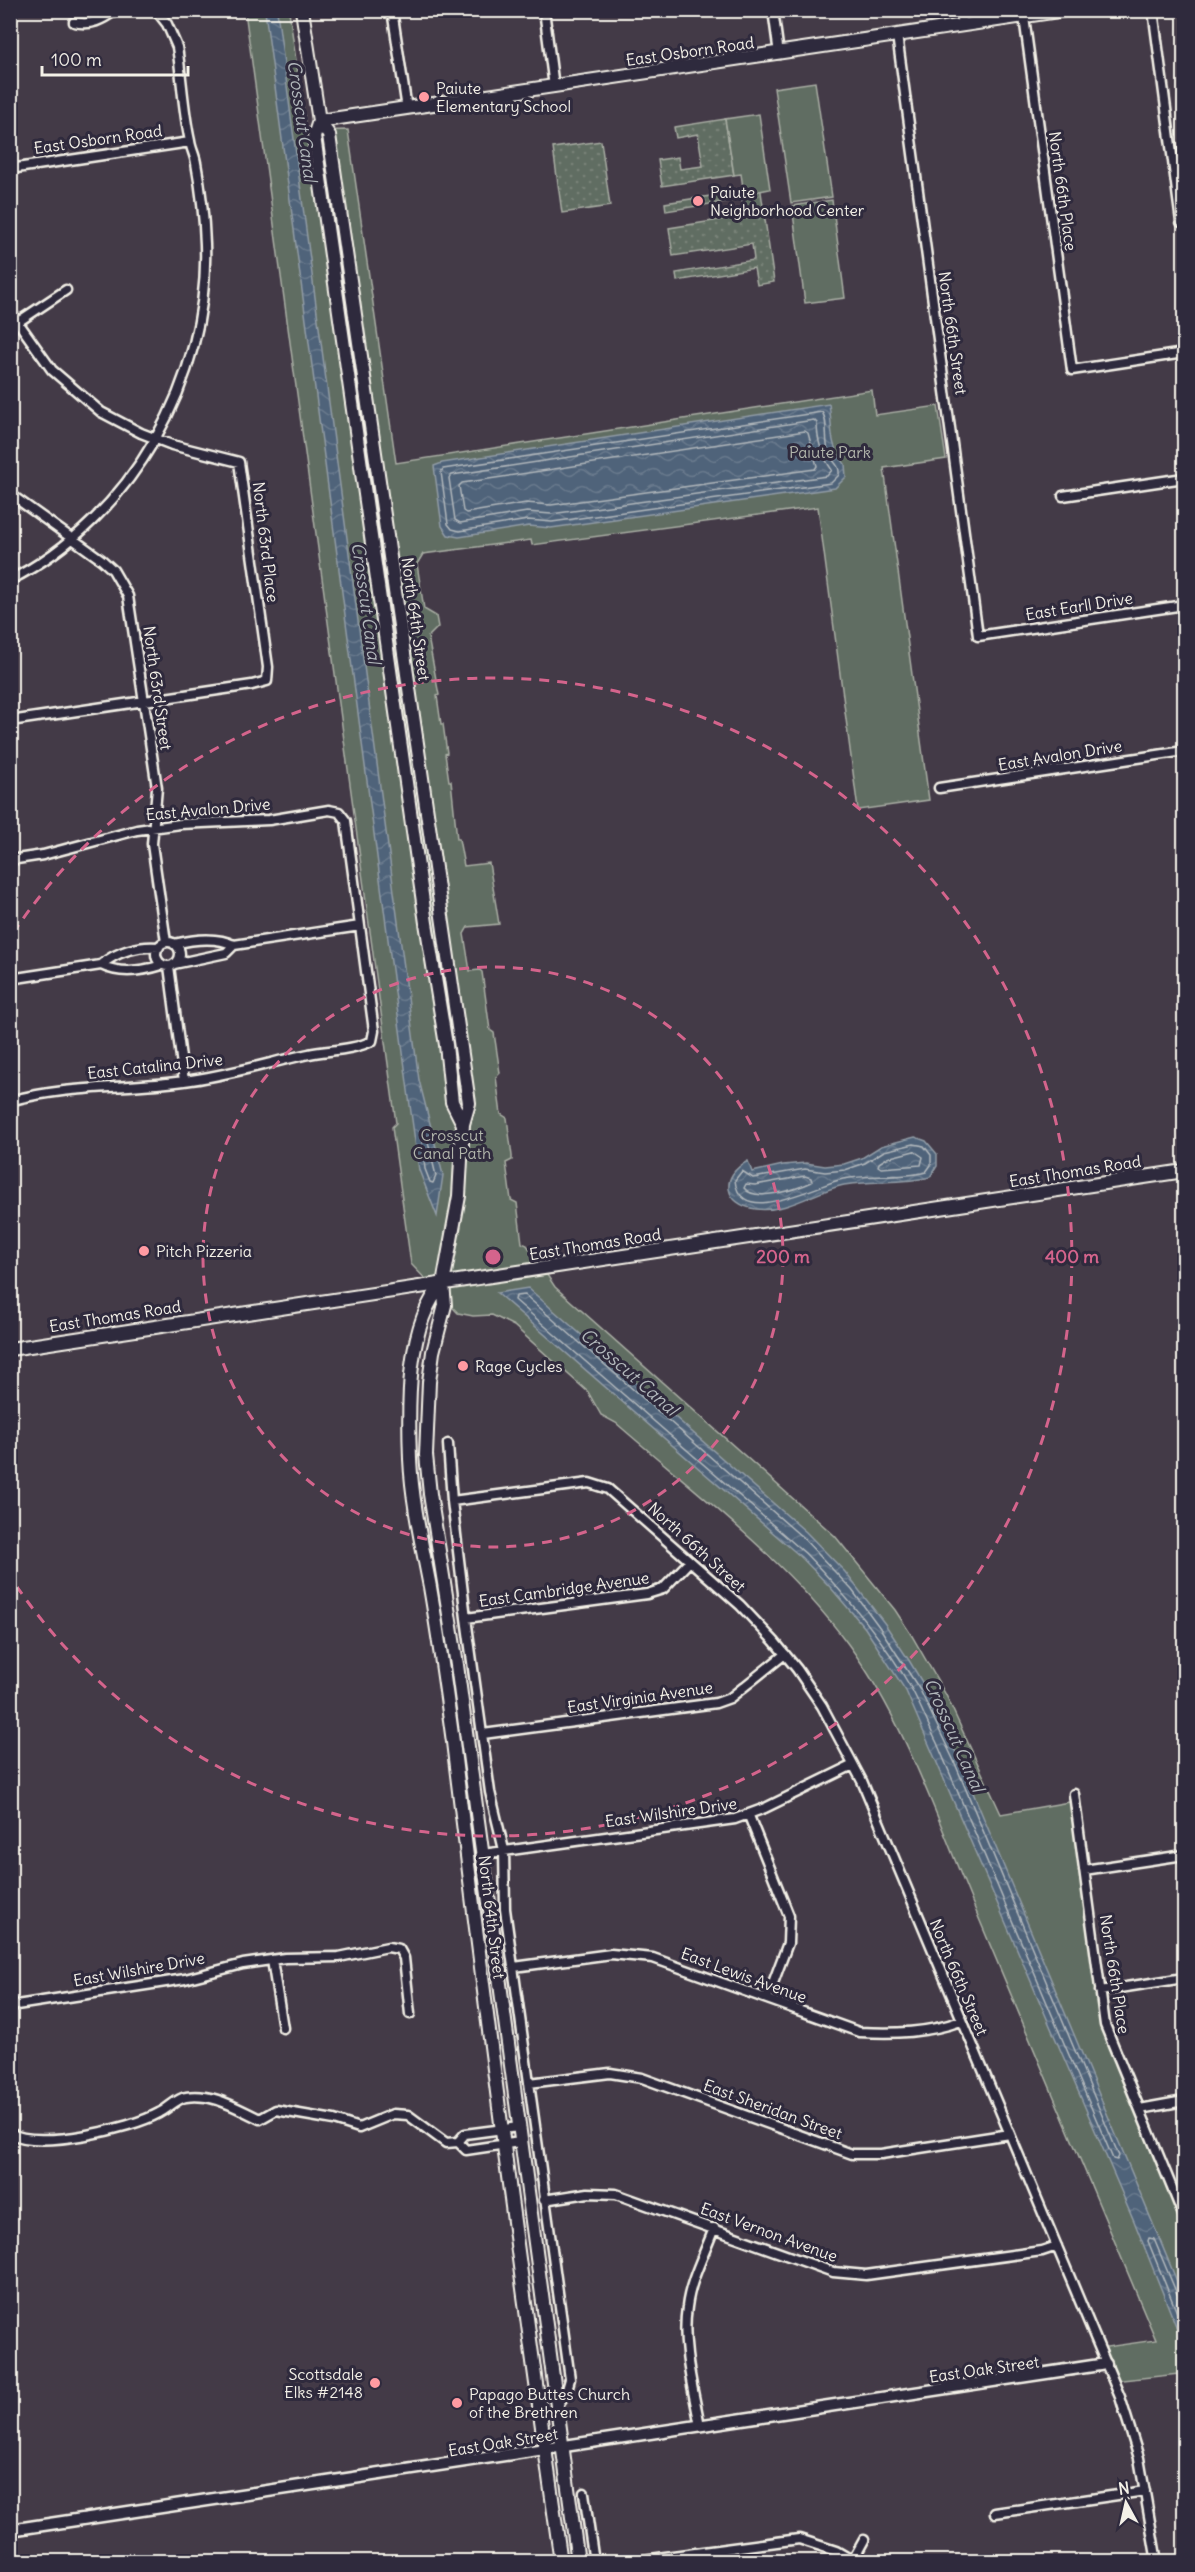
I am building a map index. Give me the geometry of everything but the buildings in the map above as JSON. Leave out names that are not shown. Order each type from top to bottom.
[{"type":"main road","name":"North 64th Street","points":[[302,10],[319,121],[328,135],[469,1103],[463,1124],[459,1196],[443,1284],[445,1305],[433,1352],[429,1382],[426,1455],[483,1854],[578,2562]]},
{"type":"main road","name":"East Osborn Road","points":[[319,121],[1065,10]]},
{"type":"main road","name":"North 64th Street","points":[[319,121],[314,136],[426,923],[446,1045],[452,1102],[463,1124]]},
{"type":"main road","name":"East Thomas Road","points":[[10,1349],[1185,1171]]},
{"type":"main road","name":"North 64th Street","points":[[443,1284],[425,1308],[414,1360],[410,1428],[413,1486],[443,1661],[561,2562]]},
{"type":"main road","points":[[413,1486],[429,1485]]},
{"type":"main road","points":[[467,1857],[483,1854]]},
{"type":"street","points":[[74,22],[86,25],[116,10]]},
{"type":"street","points":[[392,10],[406,109]]},
{"type":"street","points":[[544,10],[555,87]]},
{"type":"street","points":[[773,10],[779,54]]},
{"type":"street","points":[[960,10],[962,25]]},
{"type":"street","points":[[1153,10],[1183,222]]},
{"type":"street","points":[[10,580],[33,568],[87,527],[120,490],[155,438],[183,381],[200,318],[205,246],[196,162],[190,142],[177,47],[161,12]]},
{"type":"street","name":"North 66th Place","points":[[1024,17],[1072,370],[1185,353]]},
{"type":"street","name":"North 66th Street","points":[[897,35],[978,636]]},
{"type":"street","name":"East Osborn Road","points":[[10,169],[190,142]]},
{"type":"street","points":[[18,322],[66,290]]},
{"type":"street","name":"North 63rd Place","points":[[10,311],[52,370],[101,412],[188,451],[239,462],[268,667],[267,681],[145,701]]},
{"type":"street","points":[[1063,496],[1185,478]]},
{"type":"street","name":"North 63rd Street","points":[[10,494],[88,548],[113,570],[128,596],[157,788],[152,844],[166,944]]},
{"type":"street","name":"East Earll Drive","points":[[978,636],[1185,605]]},
{"type":"street","points":[[10,721],[145,701]]},
{"type":"street","name":"East Avalon Drive","points":[[939,788],[1185,751]]},
{"type":"street","name":"East Avalon Drive","points":[[10,860],[43,855],[118,834],[153,828],[180,824],[269,820],[329,810],[339,812],[346,821],[360,926]]},
{"type":"street","points":[[10,979],[101,965],[113,955],[149,946],[204,939],[224,940],[234,945],[360,926]]},
{"type":"street","name":"East Catalina Drive","points":[[10,1101],[65,1091],[184,1082],[363,1045],[372,1041],[374,1031],[360,926]]},
{"type":"street","points":[[166,944],[156,956],[169,965],[184,1082]]},
{"type":"street","points":[[166,944],[179,949],[180,956],[169,965]]},
{"type":"street","points":[[101,965],[112,970],[137,970],[226,953],[234,945]]},
{"type":"street","name":"North 64th Street","points":[[448,1444],[452,1501],[466,1618],[492,1802],[504,1850],[505,1909],[567,2359],[569,2384],[556,2408]]},
{"type":"street","name":"North 66th Street","points":[[452,1501],[590,1483],[600,1484],[757,1622],[785,1654],[822,1706],[853,1765],[1106,2364],[1133,2434],[1157,2562]]},
{"type":"street","name":"East Cambridge Avenue","points":[[466,1618],[647,1594],[663,1589],[690,1562]]},
{"type":"street","name":"East Virginia Avenue","points":[[483,1734],[716,1702],[738,1693],[785,1654]]},
{"type":"street","name":"East Wilshire Drive","points":[[483,1854],[749,1816],[853,1765]]},
{"type":"street","name":"North 66th Place","points":[[1074,1794],[1108,2036],[1185,2217]]},
{"type":"street","points":[[749,1816],[789,1916],[788,1943],[767,1999]]},
{"type":"street","points":[[1084,1870],[1185,1855]]},
{"type":"street","name":"East Wilshire Drive","points":[[10,2006],[184,1980],[230,1967],[272,1960],[339,1957],[388,1947],[399,1948],[404,1958],[410,2014]]},
{"type":"street","name":"East Lewis Avenue","points":[[514,1967],[611,1954],[653,1958],[859,2032],[894,2034],[946,2026],[961,2021]]},
{"type":"street","points":[[272,1960],[283,2028]]},
{"type":"street","points":[[1100,1991],[1185,1978]]},
{"type":"street","name":"East Sheridan Street","points":[[529,2083],[610,2073],[642,2078],[852,2154],[881,2154],[1010,2134]]},
{"type":"street","points":[[10,2133],[46,2140],[127,2128],[160,2113],[183,2097],[212,2096],[260,2119],[276,2110],[334,2120],[359,2128],[393,2114],[408,2115],[446,2143],[458,2142],[465,2134],[519,2127]]},
{"type":"street","points":[[1140,2109],[1185,2101]]},
{"type":"street","points":[[458,2142],[465,2150],[520,2142]]},
{"type":"street","name":"East Vernon Avenue","points":[[544,2200],[588,2193],[616,2194],[833,2272],[850,2275],[866,2275],[1007,2256],[1042,2251],[1057,2246]]},
{"type":"street","points":[[700,2426],[686,2332],[687,2304],[714,2228]]},
{"type":"street","name":"East Oak Street","points":[[10,2530],[545,2451],[1106,2364]]},
{"type":"street","points":[[995,2512],[1145,2491]]},
{"type":"street","points":[[584,2493],[594,2562]]},
{"type":"street","points":[[628,2562],[799,2539],[836,2551],[854,2561],[864,2540]]},
{"type":"green space","points":[[245,11],[289,11],[306,131],[348,130],[396,463],[872,390],[875,415],[938,406],[946,459],[884,468],[929,800],[858,810],[818,507],[532,545],[531,540],[423,554],[417,564],[424,609],[436,616],[438,627],[428,637],[439,695],[437,696],[441,724],[443,724],[449,781],[451,781],[457,839],[459,839],[464,866],[489,863],[499,924],[468,927],[464,934],[470,971],[480,970],[482,972],[490,1030],[494,1033],[500,1073],[496,1077],[501,1114],[507,1118],[512,1156],[512,1160],[506,1163],[511,1200],[517,1203],[522,1243],[527,1245],[555,1287],[835,1536],[895,1610],[912,1636],[946,1695],[1001,1814],[1069,1802],[1074,1794],[1105,2025],[1184,2217],[1184,2388],[1179,2374],[1113,2381],[1099,2348],[1156,2340],[919,1772],[887,1706],[848,1644],[823,1613],[768,1554],[616,1423],[601,1415],[588,1392],[514,1326],[492,1315],[473,1316],[458,1313],[411,1264],[392,1127],[396,1123]]},
{"type":"green space","points":[[815,82],[832,197],[791,203],[774,88]]},
{"type":"green space","points":[[759,114],[770,189],[744,194],[741,174],[734,175],[725,119]]},
{"type":"green space","points":[[725,119],[734,175],[662,186],[658,160],[678,157],[680,169],[703,166],[698,134],[676,138],[674,127]]},
{"type":"green space","points":[[601,141],[610,206],[562,213],[553,148]]},
{"type":"green space","points":[[760,185],[774,282],[757,285],[754,268],[677,281],[676,273],[754,260],[752,244],[673,256],[669,228],[745,216],[742,199],[666,211],[665,203],[743,191],[743,188]]},
{"type":"green space","points":[[832,200],[845,298],[805,303],[792,206]]},
{"type":"water","points":[[265,11],[277,11],[419,1080],[443,1175],[437,1216],[419,1170]]},
{"type":"water","points":[[829,404],[832,436],[836,450],[845,464],[846,477],[835,488],[551,528],[529,526],[459,537],[448,535],[442,526],[434,466],[442,463]]},
{"type":"water","points":[[915,1137],[926,1141],[937,1154],[937,1166],[930,1177],[844,1185],[790,1205],[767,1209],[756,1209],[737,1202],[729,1189],[729,1182],[733,1174],[748,1161],[752,1172],[783,1165],[806,1163],[825,1166],[844,1164],[862,1158],[881,1146]]},
{"type":"water","points":[[528,1288],[806,1532],[845,1572],[885,1624],[910,1662],[925,1687],[959,1759],[1184,2298],[1184,2346],[1134,2221],[906,1691],[865,1628],[801,1557],[497,1293]]},
{"type":"place","name":"Paiute Elementary School","points":[[424,97]]},
{"type":"place","name":"Paiute Neighborhood Center","points":[[698,201]]},
{"type":"place","name":"Pitch Pizzeria","points":[[144,1251]]},
{"type":"place","name":"Rage Cycles","points":[[463,1366]]},
{"type":"place","name":"Scottsdale Elks #2148","points":[[375,2383]]},
{"type":"place","name":"Papago Buttes Church of the Brethren","points":[[457,2403]]},
{"type":"water label","name":"Crosscut Canal","points":[[302,121]]},
{"type":"water label","name":"Crosscut Canal","points":[[366,603]]},
{"type":"water label","name":"Crosscut Canal","points":[[629,1372]]},
{"type":"water label","name":"Crosscut Canal","points":[[954,1735]]},
{"type":"park label","name":"Paiute Park","points":[[830,452]]},
{"type":"park label","name":"Crosscut Canal Path","points":[[452,1144]]}]
